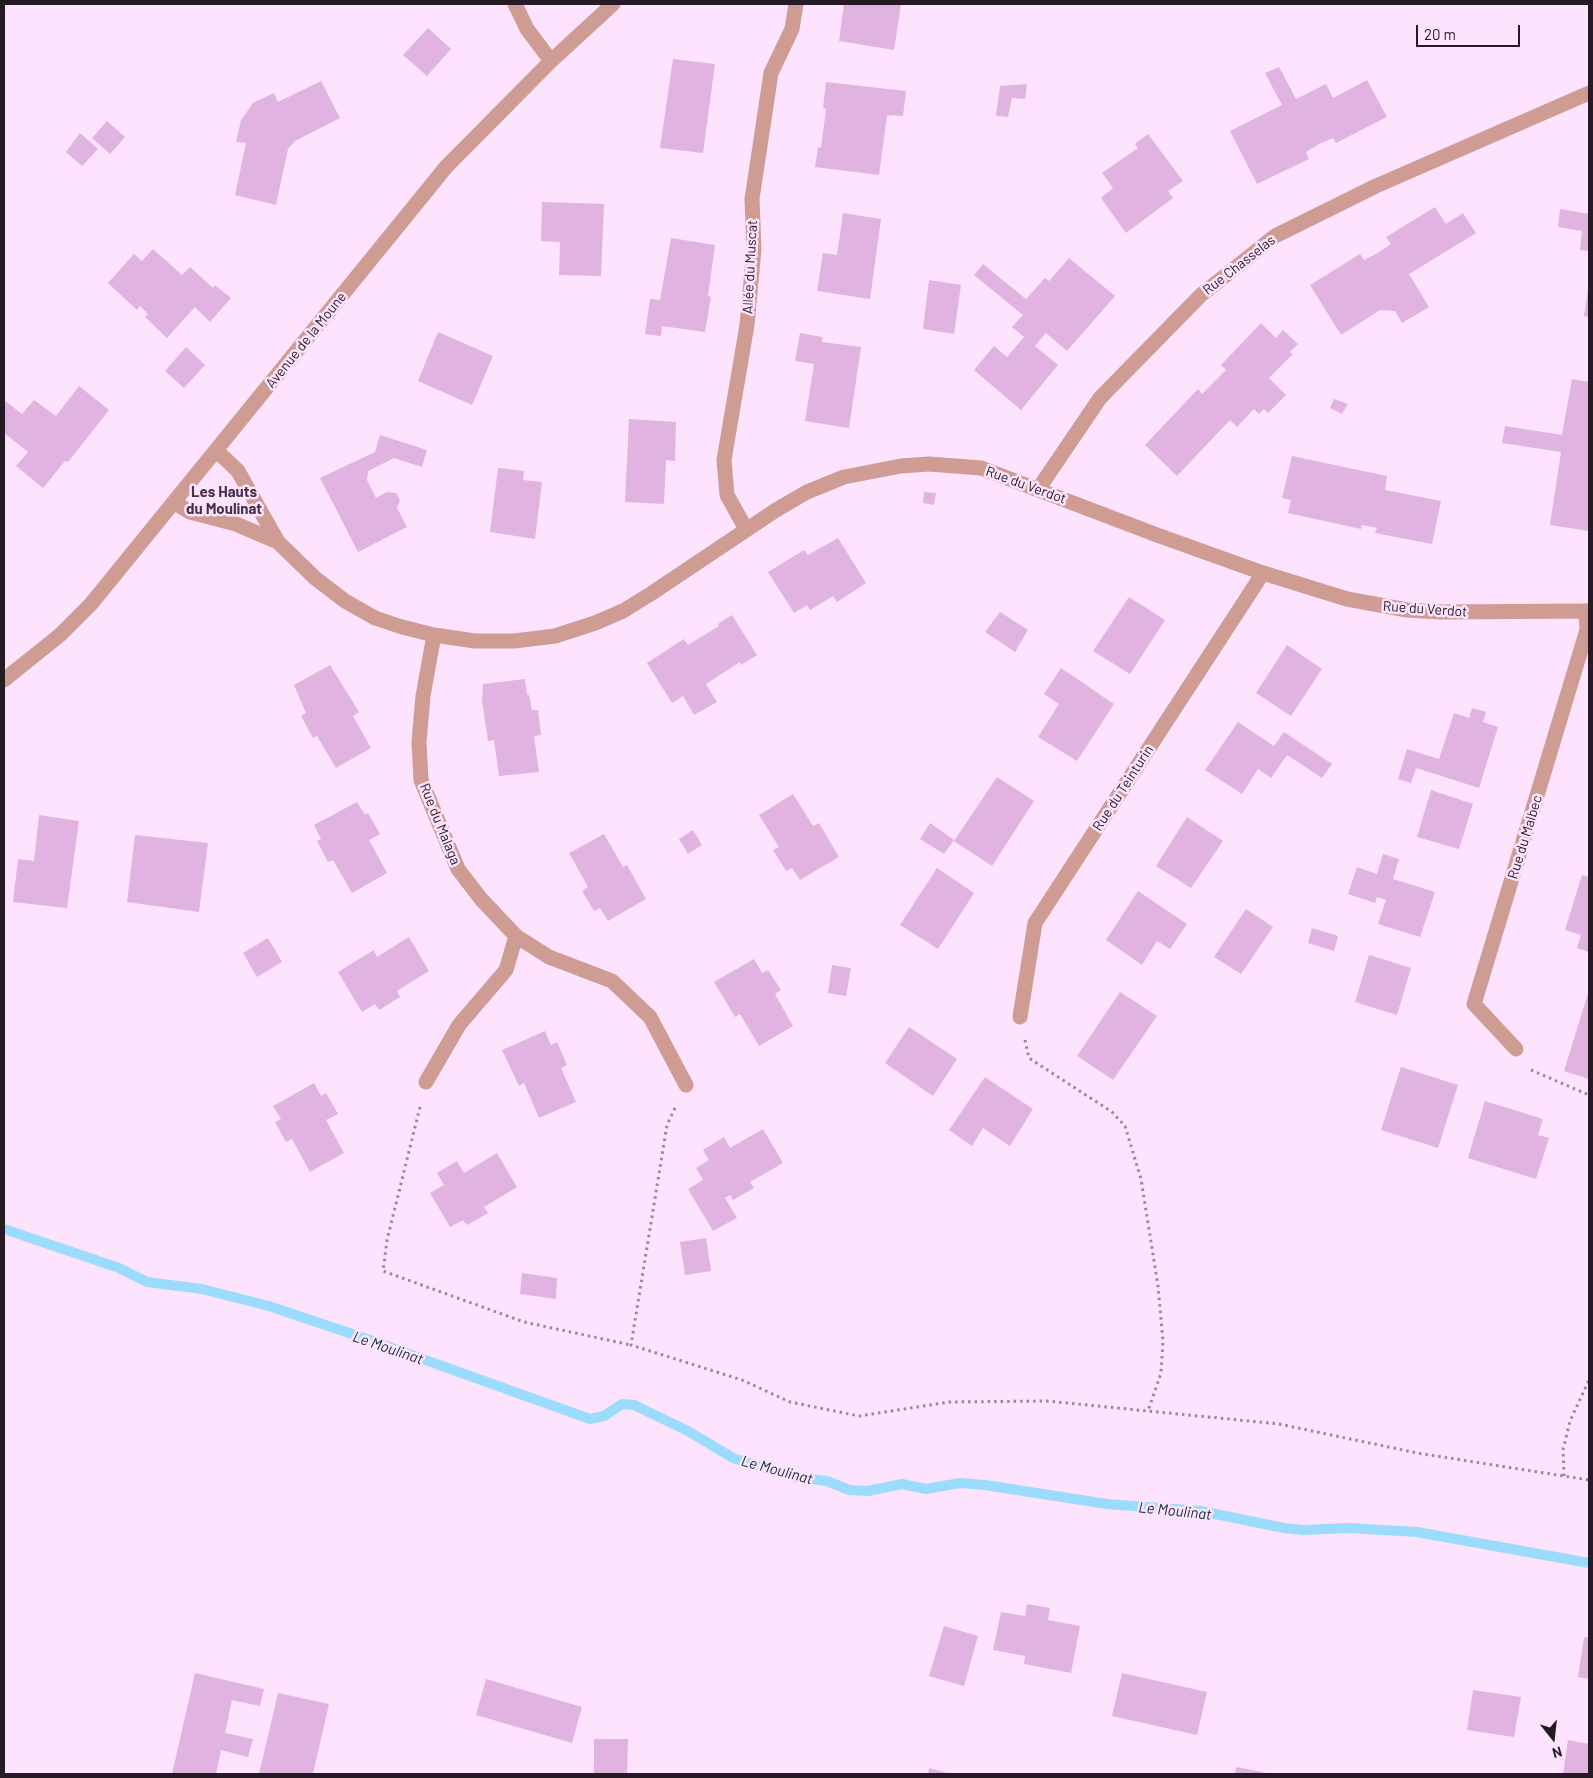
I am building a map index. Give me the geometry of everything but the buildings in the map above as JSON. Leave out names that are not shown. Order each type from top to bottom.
[{"type":"street","points":[[515,4],[527,29],[551,61]]},
{"type":"street","name":"Avenue de la Moune","points":[[4,680],[60,635],[91,604],[175,503],[446,167],[551,61],[613,4]]},
{"type":"street","name":"Allée du Muscat","points":[[746,529],[727,495],[724,460],[747,325],[754,249],[752,199],[771,73],[792,29],[796,4]]},
{"type":"street","name":"Rue Chasselas","points":[[1039,488],[1100,398],[1201,295],[1275,236],[1376,186],[1589,93]]},
{"type":"street","name":"Rue du Verdot","points":[[217,451],[238,471],[278,542],[315,578],[345,601],[375,618],[434,635],[475,641],[514,641],[555,636],[595,623],[623,610],[652,593],[746,529],[806,492],[844,478],[901,466],[958,465],[980,468],[1039,488],[1157,535],[1263,573],[1347,599],[1407,610],[1440,612],[1587,611]]},
{"type":"street","name":"Rue du Verdot","points":[[175,503],[190,512],[236,524],[278,542]]},
{"type":"street","name":"Rue du Teinturin","points":[[1020,1017],[1035,923],[1263,573]]},
{"type":"street","name":"Rue du Malbec","points":[[1516,1049],[1474,1004],[1587,630],[1587,611]]},
{"type":"street","name":"Rue du Malaga","points":[[434,635],[423,696],[419,742],[421,780],[458,869],[481,899],[516,936],[549,957],[612,981],[650,1017],[686,1085]]},
{"type":"street","points":[[426,1082],[459,1025],[506,970],[516,936]]},
{"type":"path","points":[[1020,1017],[1030,1058],[1112,1112],[1125,1126],[1141,1179],[1158,1286],[1163,1341],[1161,1373],[1148,1411]]},
{"type":"path","points":[[1516,1049],[1533,1072],[1589,1094]]},
{"type":"path","points":[[426,1082],[387,1240],[383,1271],[524,1322],[631,1345],[742,1380],[790,1402],[859,1416],[949,1402],[1047,1401],[1279,1424],[1417,1453],[1589,1480]]},
{"type":"path","points":[[631,1345],[667,1125],[686,1085]]},
{"type":"path","points":[[1564,1476],[1563,1450],[1570,1421],[1589,1380]]},
{"type":"waterway","name":"Le Moulinat","points":[[4,1229],[119,1268],[147,1282],[202,1289],[269,1306],[590,1419],[604,1416],[622,1404],[634,1405],[688,1431],[733,1458],[794,1477],[827,1481],[849,1490],[868,1491],[902,1484],[926,1489],[960,1483],[985,1485],[1107,1504],[1201,1511],[1284,1528],[1303,1530],[1349,1528],[1417,1532],[1589,1563]]},
{"type":"district","name":"Les Hauts du Moulinat","points":[[224,500]]}]
